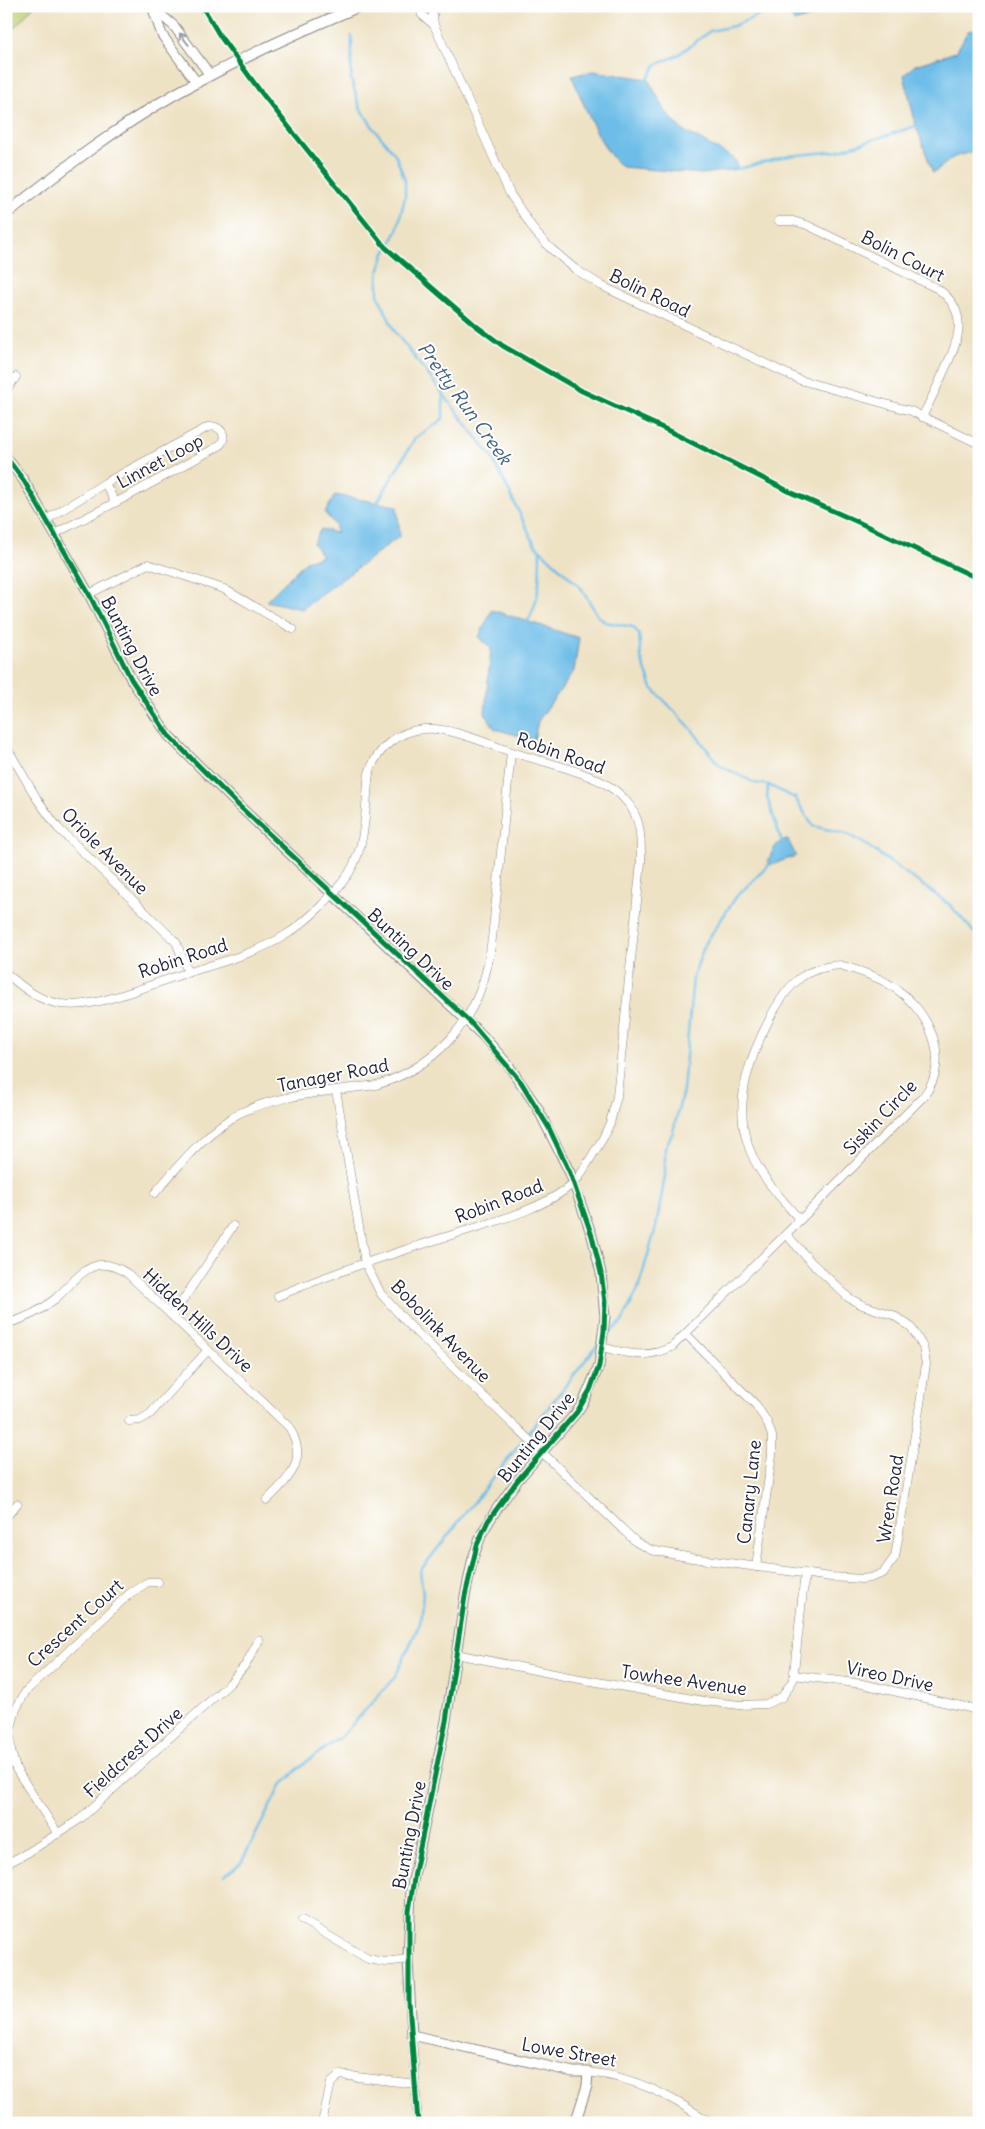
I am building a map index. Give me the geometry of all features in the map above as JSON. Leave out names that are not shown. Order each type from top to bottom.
[{"type":"main road","points":[[6,214],[112,136],[177,93],[210,75],[360,6]]},
{"type":"street","name":"Bolin Road","points":[[419,6],[422,15],[434,25]]},
{"type":"street","name":"Bolin Road","points":[[432,6],[434,25],[510,194],[536,233],[561,258],[602,286],[800,380],[882,402],[922,417],[979,444]]},
{"type":"street","points":[[152,7],[174,26],[210,75]]},
{"type":"street","points":[[152,7],[162,35],[197,82]]},
{"type":"street","name":"Bolin Court","points":[[779,221],[793,221],[807,225],[938,289],[949,298],[958,317],[957,341],[922,417]]},
{"type":"street","points":[[6,390],[16,377]]},
{"type":"street","name":"Linnet Loop","points":[[46,520],[105,483],[208,427],[220,428],[224,434],[223,441],[219,446],[54,534]]},
{"type":"street","name":"Bunting Drive","points":[[6,457],[24,481],[88,594],[132,679],[168,735],[236,804],[483,1036],[521,1082],[549,1128],[574,1183],[592,1236],[604,1288],[605,1317],[602,1347],[595,1378],[584,1401],[517,1481],[496,1510],[477,1545],[465,1596],[441,1748],[411,1891],[408,1959],[418,2123]]},
{"type":"street","points":[[105,483],[115,502]]},
{"type":"street","points":[[88,594],[148,564],[224,589],[293,629]]},
{"type":"street","name":"Robin Road","points":[[6,973],[36,996],[53,1003],[70,1005],[102,1000],[245,953],[279,939],[307,918],[350,871],[359,852],[369,773],[376,758],[391,741],[406,733],[431,729],[473,738],[592,778],[610,787],[631,807],[640,831],[641,862],[617,1096],[610,1123],[603,1138],[574,1183],[543,1203],[509,1216],[365,1263],[278,1296]]},
{"type":"street","name":"Oriole Avenue","points":[[6,746],[37,799],[58,828],[176,942],[188,972]]},
{"type":"street","name":"Tanager Road","points":[[154,1193],[220,1126],[241,1113],[263,1104],[336,1090],[376,1085],[414,1070],[442,1049],[458,1030],[481,990],[489,962],[512,752]]},
{"type":"street","name":"Siskin Circle","points":[[602,1347],[627,1354],[655,1354],[672,1347],[686,1334],[786,1234],[800,1220],[923,1097],[931,1085],[936,1069],[937,1053],[932,1033],[916,1007],[889,984],[868,974],[840,965],[808,973],[801,977],[784,994],[752,1056],[745,1082],[743,1123],[751,1153],[777,1194],[800,1220]]},
{"type":"street","name":"Bobolink Avenue","points":[[336,1090],[365,1263],[381,1294],[401,1316],[542,1453]]},
{"type":"street","points":[[172,1316],[233,1226]]},
{"type":"street","name":"Wren Road","points":[[542,1453],[643,1547],[676,1555],[805,1574],[870,1578],[883,1573],[893,1562],[900,1529],[926,1364],[923,1347],[911,1327],[889,1313],[862,1305],[849,1298],[811,1262],[786,1234]]},
{"type":"street","name":"Hidden Hills Drive","points":[[6,1324],[44,1308],[80,1274],[99,1266],[114,1267],[128,1274],[284,1422],[295,1438],[298,1452],[294,1469],[267,1500]]},
{"type":"street","name":"Canary Lane","points":[[686,1334],[756,1405],[767,1422],[772,1436],[772,1455],[756,1567]]},
{"type":"street","points":[[129,1420],[140,1420],[150,1414],[208,1350]]},
{"type":"street","points":[[6,1517],[17,1504]]},
{"type":"street","name":"Towhee Avenue","points":[[456,1654],[610,1685],[740,1705],[766,1704],[776,1701],[791,1686],[794,1675],[805,1574]]},
{"type":"street","name":"Crescent Court","points":[[58,1834],[16,1769],[13,1761],[10,1731],[16,1709],[33,1682],[129,1594],[148,1582],[158,1582]]},
{"type":"street","name":"Fieldcrest Drive","points":[[6,1864],[80,1819],[230,1683],[246,1664],[260,1640]]},
{"type":"street","name":"Vireo Drive","points":[[794,1675],[862,1684],[979,1710]]},
{"type":"street","points":[[302,1920],[368,1959],[385,1962],[408,1959]]},
{"type":"street","name":"Lowe Street","points":[[412,2035],[573,2072],[588,2072],[630,2080],[655,2089],[712,2123]]},
{"type":"street","points":[[575,2123],[587,2086],[588,2072]]},
{"type":"street","points":[[322,2123],[331,2083],[340,2075],[416,2084]]},
{"type":"green space","points":[[6,6],[34,6],[6,37]]},
{"type":"water","points":[[787,6],[830,6],[819,14],[794,22]]},
{"type":"water","points":[[979,28],[979,150],[954,157],[933,173],[916,126],[904,75],[915,65],[956,52],[968,31]]},
{"type":"water","points":[[593,71],[648,79],[666,112],[682,130],[735,159],[738,169],[702,174],[623,167],[615,161],[600,139],[572,76]]},
{"type":"water","points":[[335,495],[397,506],[400,536],[302,609],[266,601],[306,561],[322,556],[313,543],[321,529],[336,533],[336,526],[325,513]]},
{"type":"water","points":[[492,610],[579,638],[574,671],[538,721],[534,740],[495,729],[485,713],[491,648],[479,637]]},
{"type":"water","points":[[788,840],[796,856],[770,865],[768,861],[777,844]]},
{"type":"waterway","points":[[646,82],[656,65],[678,55],[710,31],[734,26],[779,6]]},
{"type":"waterway","name":"Pretty Run Creek","points":[[352,36],[351,79],[360,108],[395,154],[405,180],[405,197],[397,231],[384,255],[378,275],[378,295],[395,332],[492,457],[535,545],[581,588],[598,616],[605,622],[633,627],[639,634],[641,658],[652,688],[690,727],[719,765],[755,783],[768,785],[795,798],[813,826],[847,834],[865,844],[950,905],[979,938]]},
{"type":"waterway","points":[[736,167],[738,169],[789,156],[837,151],[916,126]]},
{"type":"waterway","points":[[377,503],[415,438],[443,419],[443,392]]},
{"type":"waterway","points":[[528,621],[537,596],[540,551]]},
{"type":"waterway","points":[[768,785],[767,797],[782,842]]},
{"type":"waterway","points":[[605,1337],[622,1322],[638,1289],[656,1227],[665,1176],[665,1148],[673,1132],[683,1090],[693,977],[705,944],[736,897],[772,862]]},
{"type":"waterway","points":[[224,1876],[241,1863],[280,1787],[302,1765],[342,1736],[395,1677],[420,1623],[423,1594],[420,1571],[599,1343]]},
{"type":"cycle path","points":[[202,6],[220,36],[260,91],[385,247],[475,325],[503,346],[582,391],[665,429],[790,492],[979,579]]},
{"type":"cycle path","points":[[6,457],[24,481],[89,594],[131,679],[168,735],[236,803],[471,1023],[521,1082],[549,1128],[570,1173],[592,1236],[601,1273],[605,1302],[604,1331],[599,1366],[590,1390],[577,1412],[517,1481],[488,1521],[477,1545],[465,1596],[446,1721],[415,1872],[409,1911],[409,2002],[418,2123]]}]
